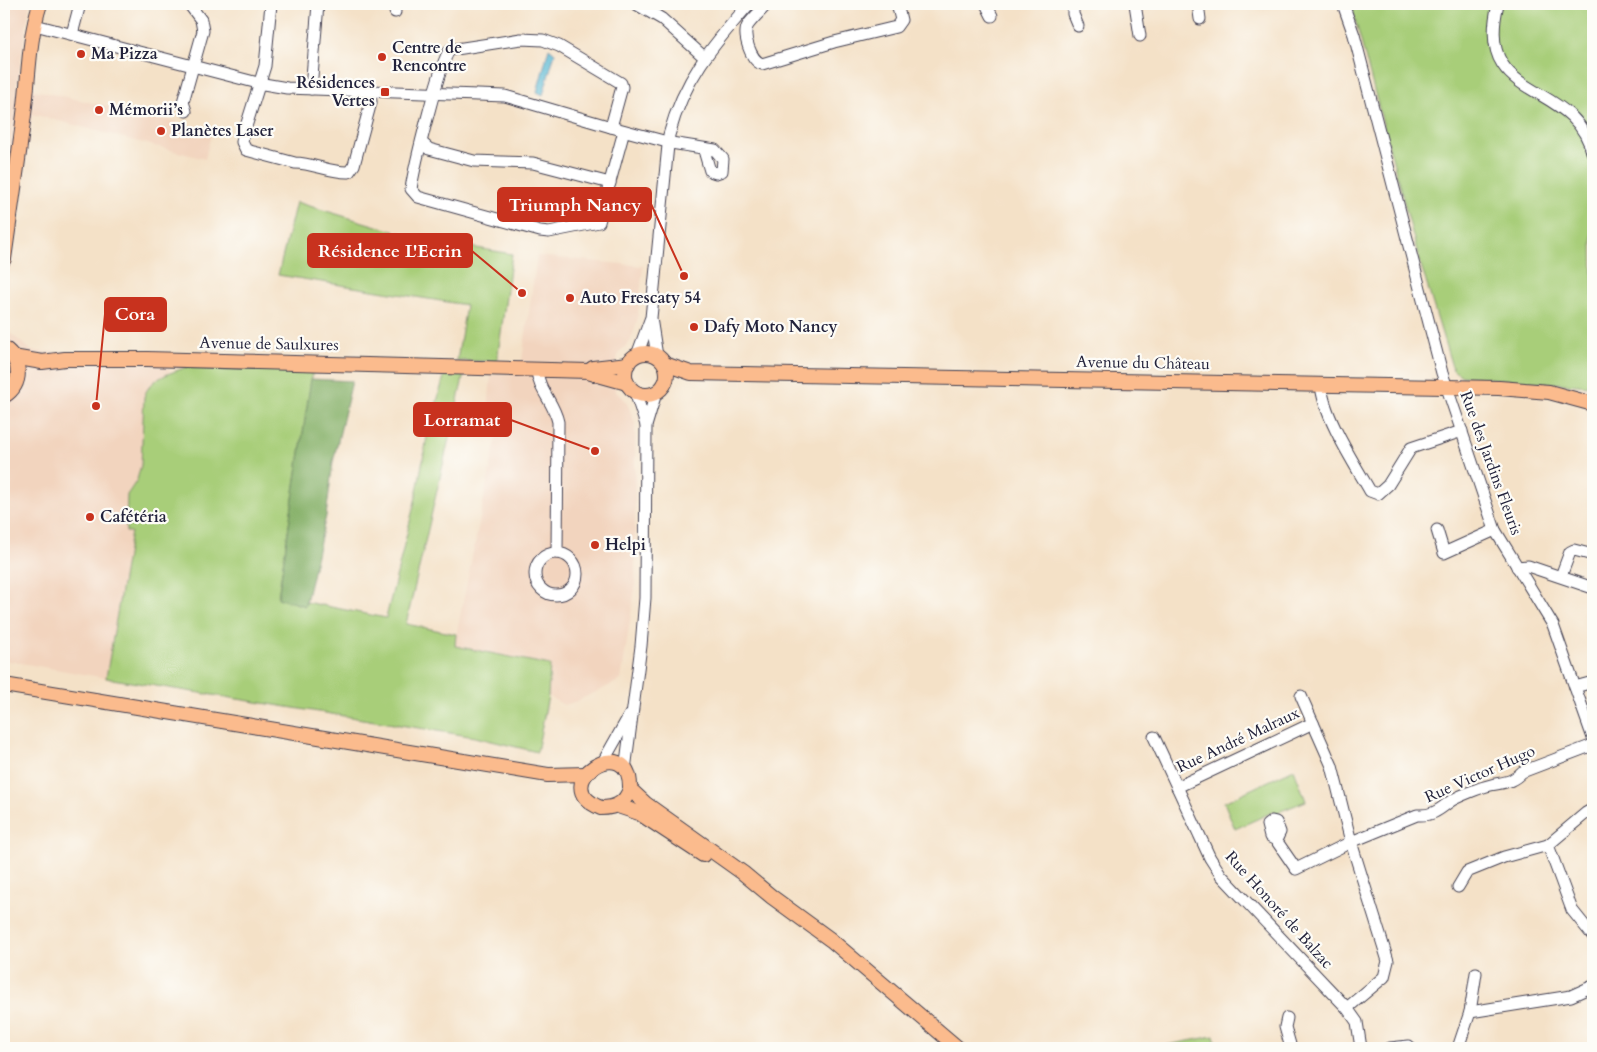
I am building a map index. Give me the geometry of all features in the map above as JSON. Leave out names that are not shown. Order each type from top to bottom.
[{"type":"main road","points":[[4,200],[40,4]]},
{"type":"main road","points":[[4,259],[28,68]]},
{"type":"main road","points":[[8,172],[12,183],[8,208],[10,214]]},
{"type":"main road","points":[[9,352],[42,362]]},
{"type":"main road","points":[[4,396],[13,388],[18,378],[18,367],[9,352]]},
{"type":"main road","points":[[537,370],[589,371],[593,368],[633,360],[651,354],[661,360],[667,371],[660,389],[648,395],[631,387],[593,375],[589,371]]},
{"type":"main road","name":"Avenue de Saulxures","points":[[42,362],[65,359],[138,359],[537,370]]},
{"type":"main road","points":[[631,387],[626,376],[633,360]]},
{"type":"main road","name":"Avenue du Château","points":[[661,360],[691,373],[1447,387],[1527,390],[1572,397],[1593,403]]},
{"type":"main road","points":[[18,378],[42,362]]},
{"type":"main road","name":"Avenue du Château","points":[[660,389],[691,373]]},
{"type":"main road","points":[[4,685],[548,775],[586,774]]},
{"type":"main road","points":[[584,792],[586,774],[590,768],[603,762],[611,762],[625,770],[628,776],[630,789],[627,796],[618,806]]},
{"type":"main road","points":[[548,775],[584,792],[594,805],[602,808],[618,806],[639,813],[772,897]]},
{"type":"main road","points":[[630,789],[646,804],[743,873],[772,897],[839,946],[958,1048]]},
{"type":"street","points":[[72,34],[80,4]]},
{"type":"street","points":[[186,111],[183,102],[203,24],[189,4]]},
{"type":"street","points":[[271,4],[264,66],[243,136],[242,142],[246,150],[295,163],[349,172],[354,164],[370,102],[370,91]]},
{"type":"street","points":[[311,89],[318,4]]},
{"type":"street","points":[[636,4],[662,19],[704,57]]},
{"type":"street","points":[[633,360],[651,318],[667,142],[683,94],[704,57],[750,4]]},
{"type":"street","points":[[767,4],[748,26],[746,33],[752,56],[756,62],[762,64],[819,46],[896,27],[901,20],[897,4]]},
{"type":"street","points":[[986,4],[992,16]]},
{"type":"street","points":[[1073,4],[1073,14],[1078,26]]},
{"type":"street","points":[[1135,4],[1140,36]]},
{"type":"street","points":[[1198,4],[1200,19]]},
{"type":"street","name":"Rue des Jardins Fleuris","points":[[1343,4],[1349,20],[1447,387],[1494,530],[1553,625],[1593,738]]},
{"type":"street","points":[[1498,4],[1495,41],[1502,65],[1512,77],[1553,101],[1570,116],[1584,132],[1593,155]]},
{"type":"street","points":[[35,24],[258,83],[311,89],[505,96],[667,142],[707,150]]},
{"type":"street","points":[[611,127],[622,87],[621,83],[559,46],[542,40],[527,39],[450,50],[445,55],[410,188],[418,197],[540,231],[549,232],[599,222],[624,130]]},
{"type":"street","points":[[422,143],[429,149],[474,161],[533,163],[610,183]]},
{"type":"street","points":[[651,318],[661,360]]},
{"type":"street","points":[[537,370],[540,387],[554,408],[558,422],[557,553]]},
{"type":"street","points":[[1321,384],[1323,398],[1347,451],[1370,491],[1378,494],[1388,485],[1411,448],[1462,431]]},
{"type":"street","points":[[631,387],[646,426]]},
{"type":"street","points":[[625,770],[641,646],[645,598],[646,426],[660,389]]},
{"type":"street","points":[[1437,530],[1444,552],[1494,530]]},
{"type":"street","points":[[1561,576],[1570,552],[1574,550],[1593,555]]},
{"type":"street","points":[[1517,567],[1528,566],[1593,588]]},
{"type":"street","points":[[1576,687],[1593,682]]},
{"type":"street","points":[[1301,696],[1332,766],[1351,842],[1388,961],[1384,977],[1347,1008]]},
{"type":"street","points":[[603,762],[631,712]]},
{"type":"street","name":"Rue André Malraux","points":[[1177,787],[1314,724]]},
{"type":"street","name":"Rue Honoré de Balzac","points":[[1154,737],[1210,858],[1221,875],[1347,1008],[1357,1022],[1361,1048]]},
{"type":"street","name":"Rue Victor Hugo","points":[[1276,840],[1296,868],[1351,842],[1417,815],[1427,816],[1442,810],[1449,802],[1492,784],[1500,785],[1516,779],[1522,772],[1593,745]]},
{"type":"street","points":[[1458,886],[1467,872],[1504,857],[1548,845],[1586,812],[1593,809]]},
{"type":"street","points":[[1548,845],[1572,910],[1593,936]]},
{"type":"street","points":[[1458,1048],[1470,1012],[1476,973]]},
{"type":"street","points":[[1470,1012],[1571,996],[1593,986]]},
{"type":"street","points":[[1287,1018],[1285,1027],[1291,1048]]},
{"type":"street","points":[[1390,1048],[1409,1046]]},
{"type":"shaded area","points":[[4,4],[30,4],[17,86],[212,130],[205,159],[32,114],[4,309]]},
{"type":"shaded area","points":[[537,256],[643,266],[637,322],[630,342],[618,353],[615,391],[626,401],[635,423],[635,587],[621,680],[575,702],[564,705],[548,696],[550,666],[454,646],[501,415],[488,412],[491,375],[495,375],[496,372],[520,374]]},
{"type":"shaded area","points":[[4,324],[5,329],[32,351],[170,356],[169,374],[152,383],[144,397],[141,465],[137,480],[128,491],[126,532],[131,532],[106,678],[4,660]]},
{"type":"green space","points":[[1351,4],[1593,4],[1593,193],[1591,193],[1593,287],[1590,386],[1462,376],[1453,370],[1420,262]]},
{"type":"green space","points":[[296,202],[417,238],[512,254],[497,361],[457,361],[466,305],[278,275]]},
{"type":"green space","points":[[189,366],[313,369],[278,597],[305,606],[306,602],[386,618],[416,497],[427,437],[445,373],[464,374],[406,624],[456,634],[455,646],[550,665],[548,696],[537,752],[475,737],[106,678],[131,532],[126,532],[127,495],[137,480],[141,465],[144,397],[147,390],[156,380]]},
{"type":"green space","points":[[311,379],[352,381],[333,462],[326,516],[305,606],[278,598]]},
{"type":"green space","points":[[1294,769],[1306,801],[1276,813],[1275,811],[1235,829],[1224,802]]},
{"type":"green space","points":[[1214,1036],[1217,1048],[1152,1048]]},
{"type":"water","points":[[549,48],[555,53],[543,95],[537,92]]},
{"type":"place","name":"Ma Pizza","points":[[81,54]]},
{"type":"place","name":"Centre de Rencontre","points":[[382,57]]},
{"type":"place","name":"Résidences Vertes","points":[[385,92]]},
{"type":"place","name":"Mémorii’s","points":[[99,110]]},
{"type":"place","name":"Planètes Laser","points":[[161,131]]},
{"type":"place","name":"Triumph Nancy","points":[[684,276]]},
{"type":"place","name":"Résidence L'Ecrin","points":[[522,293]]},
{"type":"place","name":"Auto Frescaty 54","points":[[570,298]]},
{"type":"place","name":"Dafy Moto Nancy","points":[[694,327]]},
{"type":"place","name":"Cora","points":[[96,406]]},
{"type":"place","name":"Lorramat","points":[[595,451]]},
{"type":"place","name":"Cafétéria","points":[[90,517]]},
{"type":"place","name":"Helpi","points":[[595,545]]}]
